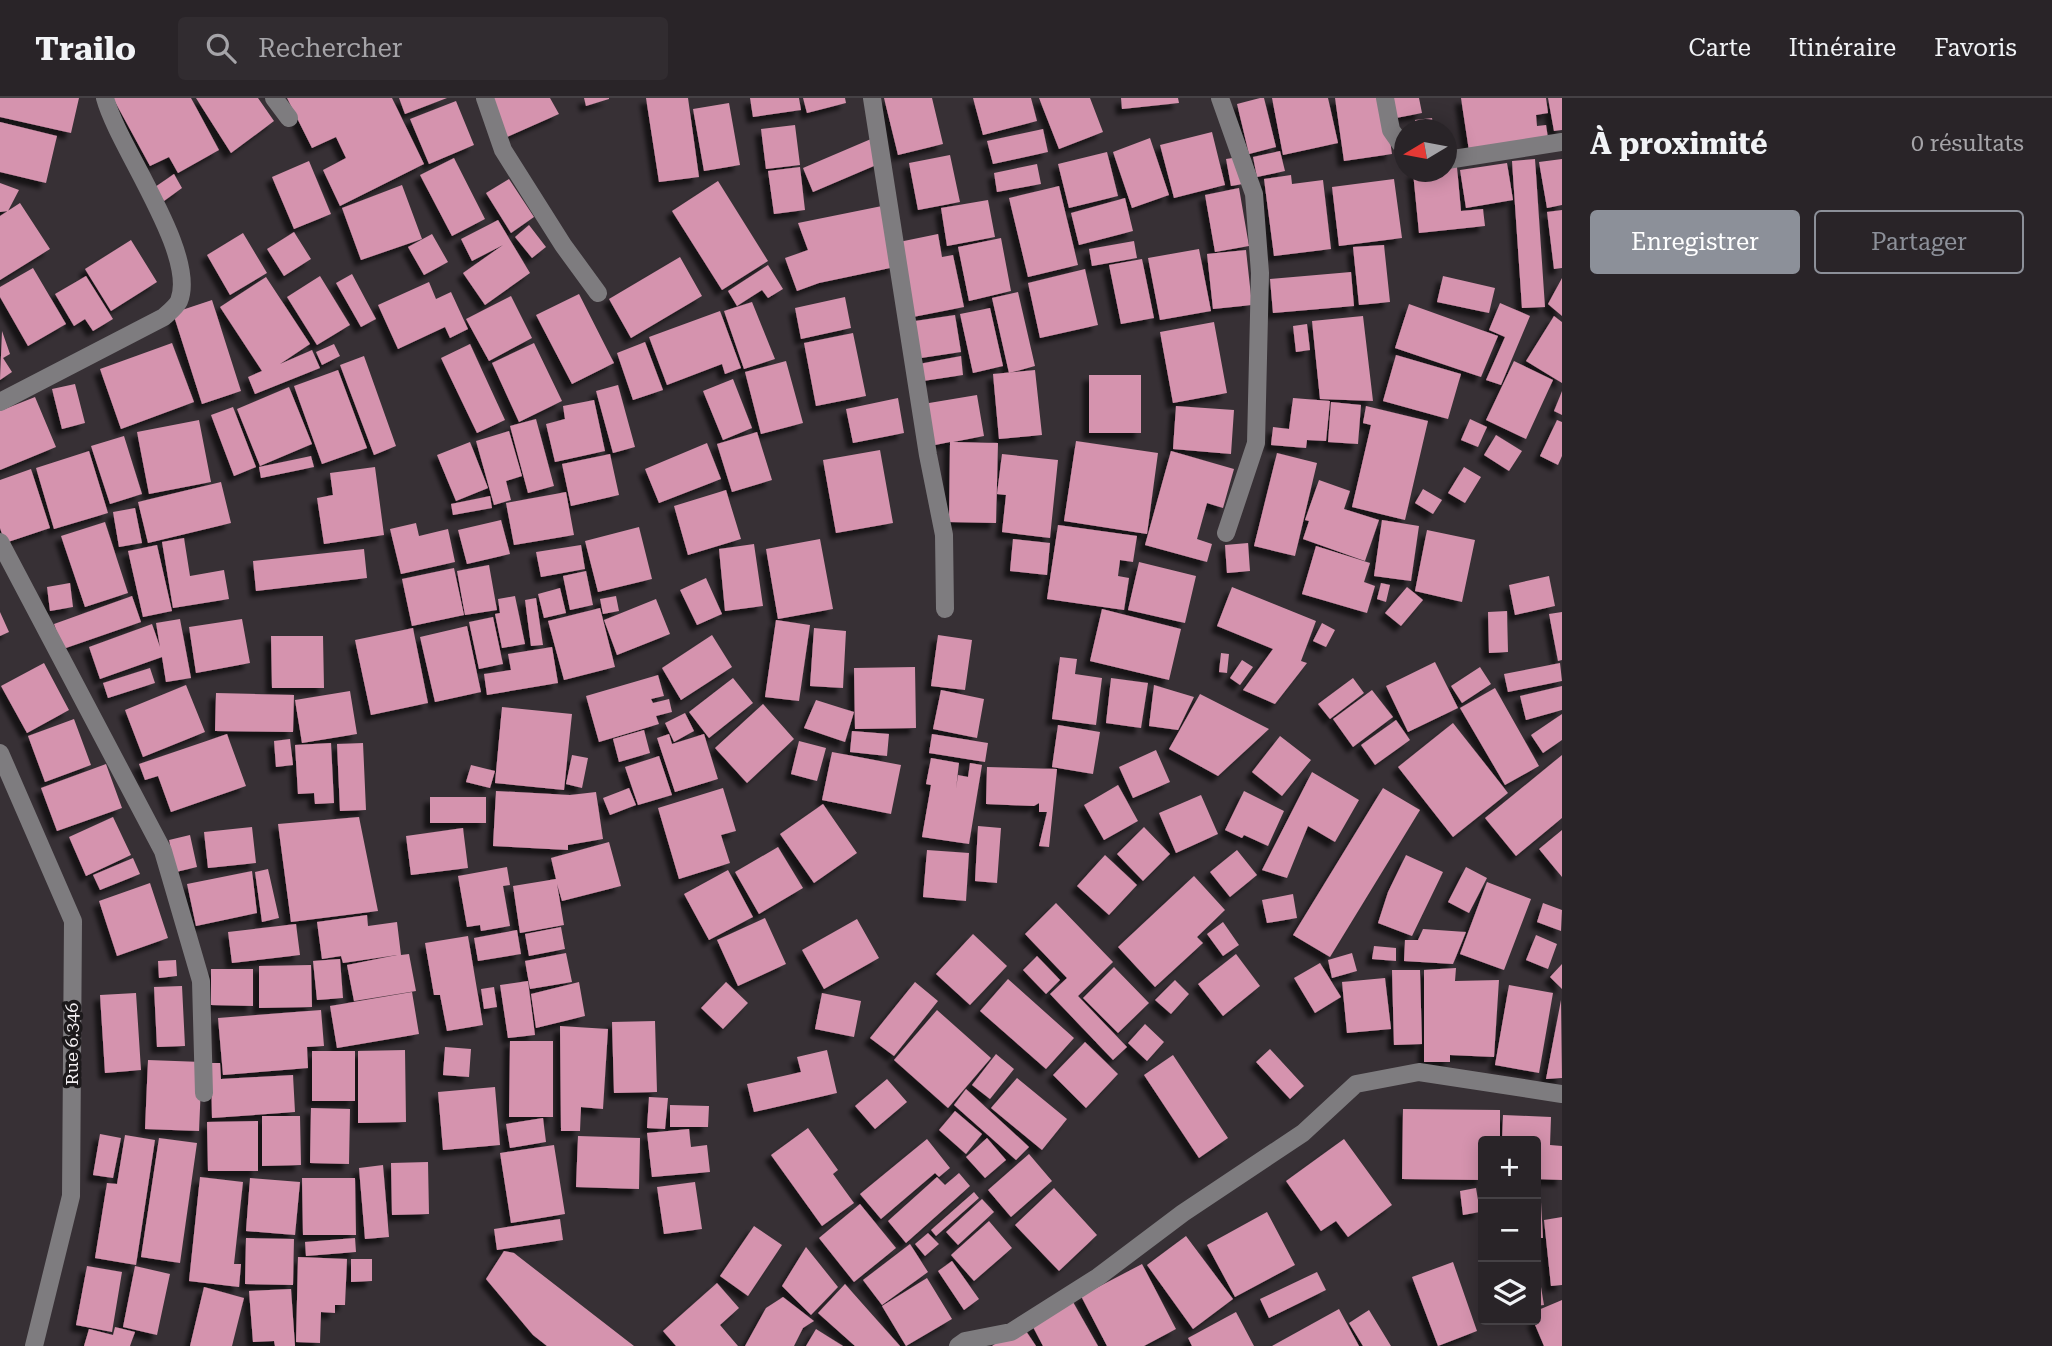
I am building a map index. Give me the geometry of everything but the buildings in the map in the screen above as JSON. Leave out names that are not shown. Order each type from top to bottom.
[{"type":"street","points":[[0,402],[164,317],[178,302],[182,274],[173,242],[105,98]]},
{"type":"street","points":[[274,98],[289,118]]},
{"type":"street","points":[[485,98],[503,150],[598,293]]},
{"type":"street","points":[[872,98],[928,455],[944,535],[945,609]]},
{"type":"street","points":[[1220,98],[1254,194],[1260,273],[1256,443],[1226,533]]},
{"type":"street","points":[[1385,98],[1394,134]]},
{"type":"street","points":[[1457,158],[1562,142]]},
{"type":"street","points":[[0,542],[163,850],[201,981],[204,1093]]},
{"type":"street","name":"Rue 6.346","points":[[0,753],[73,921],[71,1196],[34,1346]]},
{"type":"street","points":[[958,1346],[965,1341],[1011,1332],[1098,1276],[1183,1213],[1303,1133],[1356,1084],[1419,1072],[1562,1094]]}]
